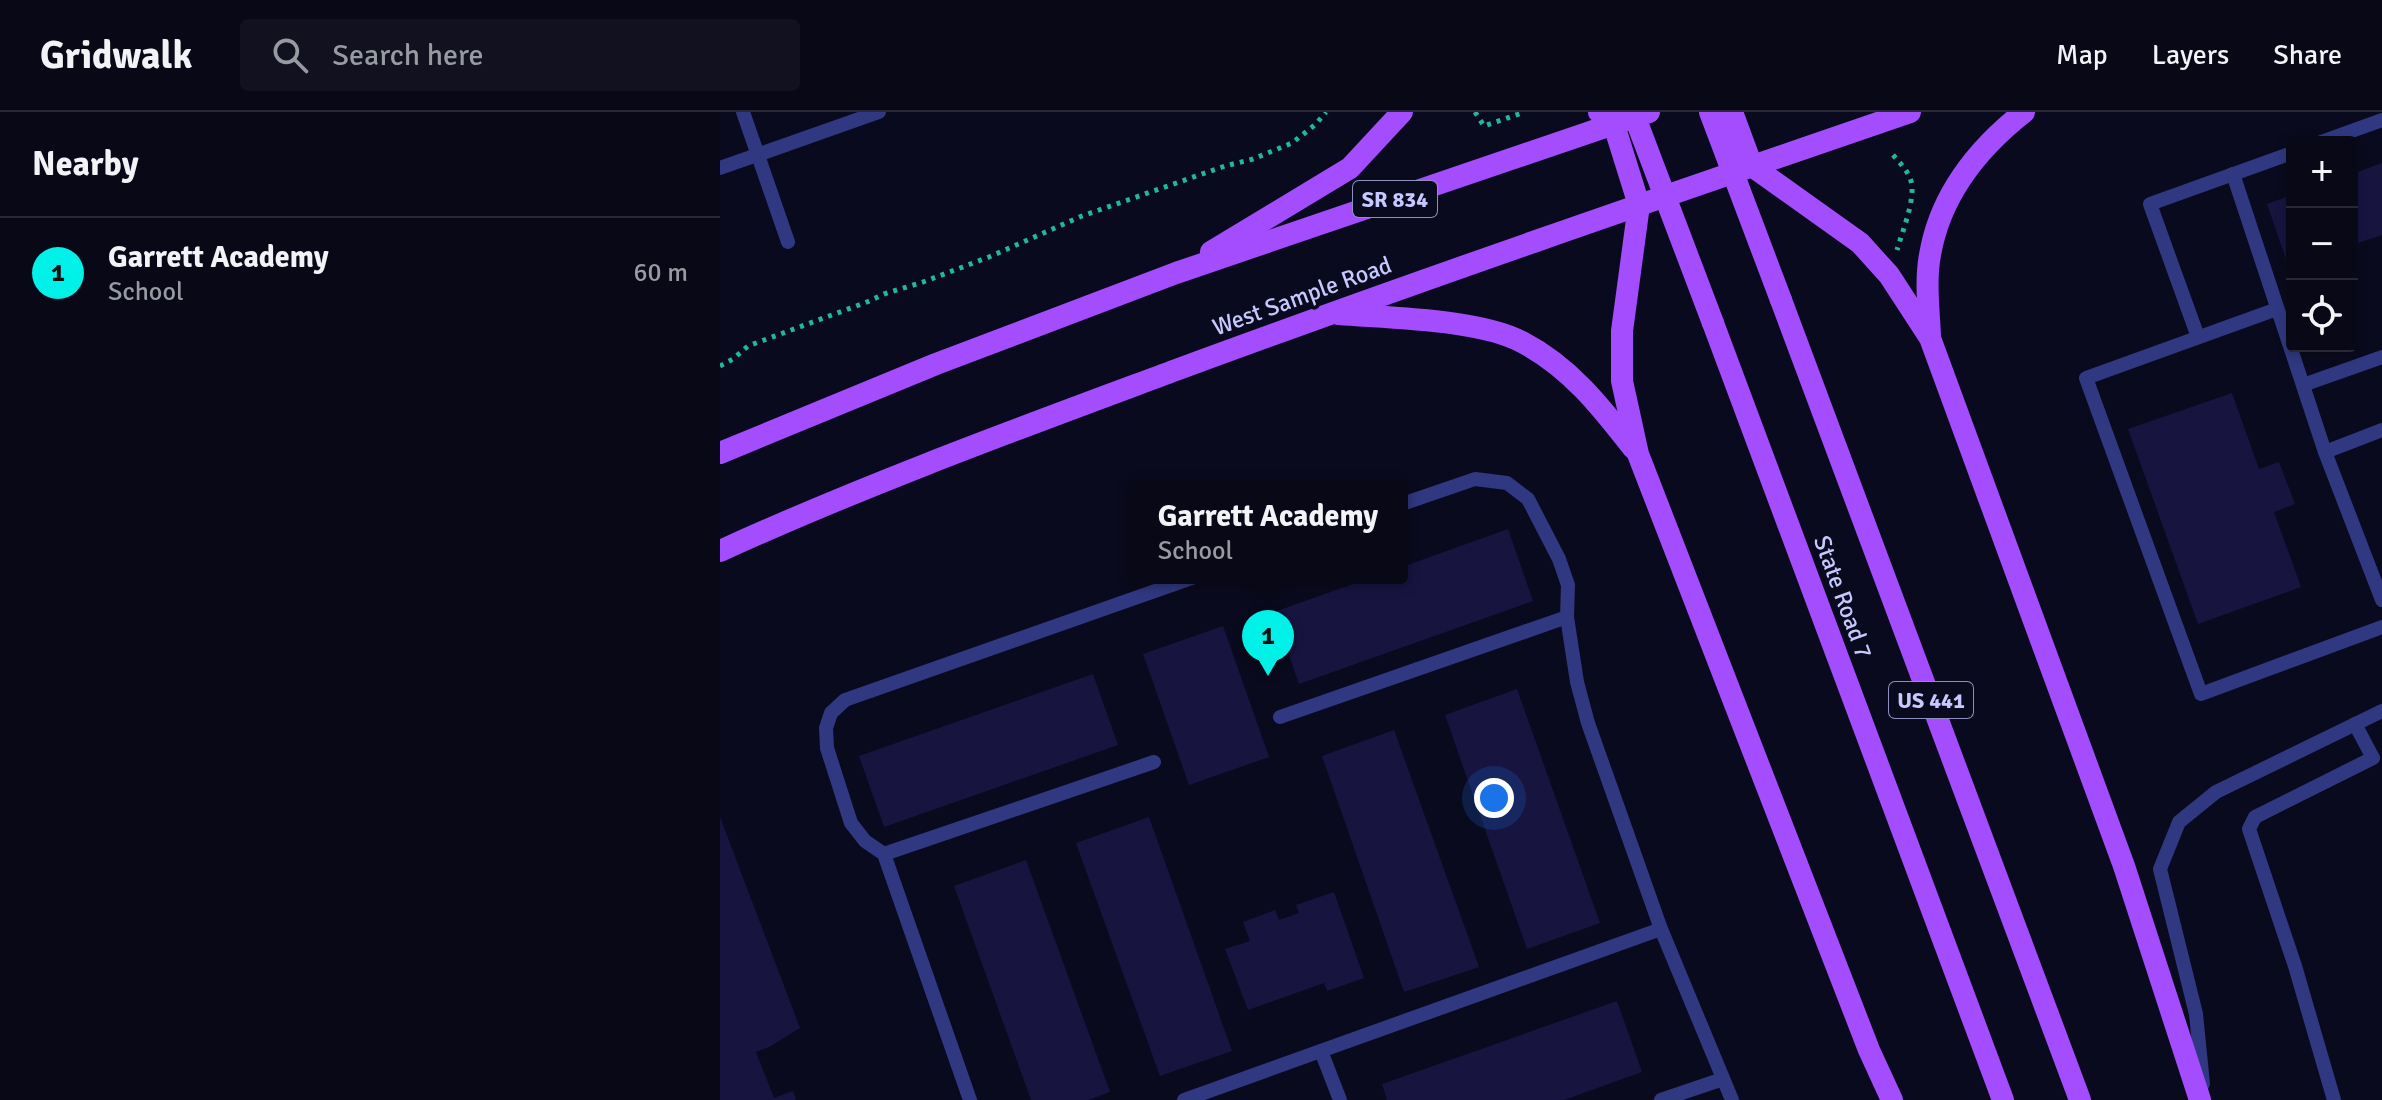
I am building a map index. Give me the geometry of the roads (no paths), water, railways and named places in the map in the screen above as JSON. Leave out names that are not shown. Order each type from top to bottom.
[{"type":"main road","points":[[1176,273],[1350,168],[1402,112]]},
{"type":"main road","name":"SR 834","points":[[720,453],[936,364],[1176,273],[1615,116],[1649,112]]},
{"type":"main road","name":"State Road 7","points":[[1710,112],[2080,1100]]},
{"type":"main road","points":[[1732,112],[1752,166],[1860,243],[1889,275],[1930,338],[2124,866],[2202,1100]]},
{"type":"main road","name":"West Sample Road","points":[[720,551],[781,523],[1007,433],[1330,313],[1910,112]]},
{"type":"main road","points":[[1930,338],[1929,257],[1944,207],[1961,175],[2024,112]]},
{"type":"main road","points":[[1615,116],[1639,205],[1622,331],[1622,381],[1638,454],[1869,1050],[1892,1100]]},
{"type":"main road","name":"State Road 7","points":[[1615,116],[1713,323],[2003,1100]]},
{"type":"main road","points":[[1330,313],[1471,326],[1520,340],[1556,364],[1593,397],[1638,454]]},
{"type":"lane","points":[[743,112],[788,242]]},
{"type":"lane","points":[[720,168],[879,112]]},
{"type":"lane","points":[[2338,136],[2382,120]]},
{"type":"lane","points":[[2198,337],[2150,204],[2286,155]]},
{"type":"lane","points":[[2233,174],[2325,452],[2382,600]]},
{"type":"lane","points":[[2277,309],[2086,378],[2201,694],[2382,627]]},
{"type":"lane","points":[[2303,385],[2382,357]]},
{"type":"lane","points":[[2325,452],[2382,430]]},
{"type":"lane","points":[[1408,502],[1475,479],[1507,483],[1528,499],[1559,559],[1568,585],[1567,617],[1577,682],[1588,723],[1661,929],[1732,1100]]},
{"type":"lane","points":[[970,1100],[884,854],[865,841],[851,823],[827,748],[826,728],[831,713],[845,700],[1175,584]]},
{"type":"lane","points":[[1280,717],[1567,617]]},
{"type":"lane","points":[[2202,1100],[2196,1014],[2160,869],[2179,822],[2216,792],[2382,711]]},
{"type":"lane","points":[[2334,1100],[2295,966],[2249,829],[2255,817],[2373,758],[2355,724]]},
{"type":"lane","points":[[884,854],[1154,762]]},
{"type":"lane","points":[[1184,1100],[1661,929]]},
{"type":"lane","points":[[1321,1051],[1340,1100]]},
{"type":"lane","points":[[1661,1100],[1723,1079]]},
{"type":"place","name":"Garrett Academy","points":[[1268,676]]}]
